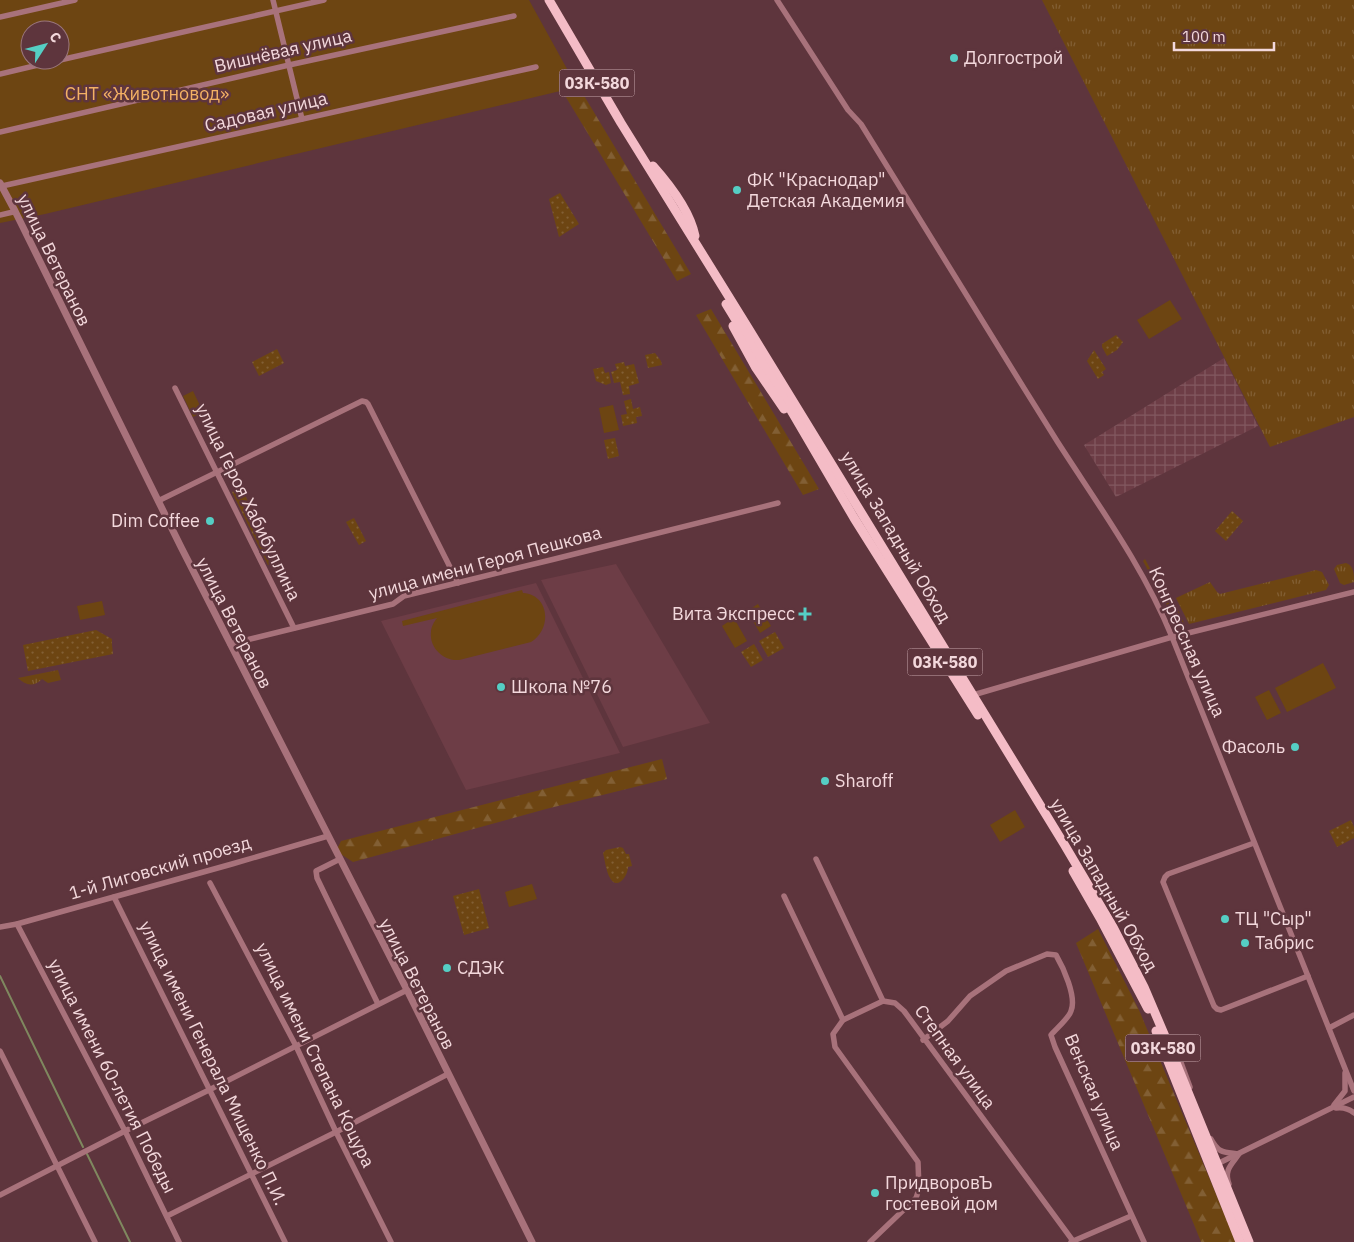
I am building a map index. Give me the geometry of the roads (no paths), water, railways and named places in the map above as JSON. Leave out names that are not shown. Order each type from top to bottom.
[{"type":"highway","name":"улица Западный Обход","points":[[544,0],[619,130],[789,407],[854,518],[1043,818],[1100,918],[1150,1015],[1214,1166],[1251,1242]]},
{"type":"highway","name":"улица Западный Обход","points":[[549,0],[638,152],[696,243],[1113,927],[1144,987],[1170,1048],[1240,1242]]},
{"type":"street","points":[[0,17],[75,0]]},
{"type":"street","points":[[273,0],[302,119]]},
{"type":"street","points":[[70,58],[324,0]]},
{"type":"street","name":"Конгрессная улица","points":[[777,0],[848,110],[861,124],[1057,440],[1135,561],[1150,588],[1172,637],[1354,1091]]},
{"type":"street","name":"Вишнёвая улица","points":[[0,132],[289,65],[514,16]]},
{"type":"street","name":"Садовая улица","points":[[1,184],[536,67]]},
{"type":"street","points":[[0,74],[20,69]]},
{"type":"street","name":"улица Ветеранов","points":[[1,184],[152,495],[327,836]]},
{"type":"street","name":"улица Ветеранов","points":[[1,184],[158,501],[338,860],[406,990],[531,1242]]},
{"type":"street","points":[[0,215],[13,212]]},
{"type":"street","name":"улица Героя Хабибуллина","points":[[176,388],[216,473],[294,628]]},
{"type":"street","points":[[158,501],[362,401],[366,402],[458,583]]},
{"type":"street","name":"улица имени Героя Пешкова","points":[[230,644],[393,604],[404,596],[778,503]]},
{"type":"street","points":[[973,695],[1172,637],[1354,592]]},
{"type":"street","name":"1-й Лиговский проезд","points":[[0,927],[17,924],[327,836]]},
{"type":"street","points":[[1254,843],[1168,874],[1163,882],[1214,1006],[1217,1009],[1221,1010],[1308,976]]},
{"type":"street","points":[[816,859],[883,1002],[844,1020],[833,1034],[835,1047],[918,1162],[919,1189],[916,1198],[870,1242]]},
{"type":"street","points":[[338,860],[316,871],[317,878],[378,1004]]},
{"type":"street","name":"улица имени Степана Коцура","points":[[210,883],[296,1046],[336,1132],[391,1242]]},
{"type":"street","points":[[784,896],[844,1020]]},
{"type":"street","name":"улица имени Генерала Мищенко П.И.","points":[[114,897],[285,1242]]},
{"type":"street","name":"улица имени 60-летия Победы","points":[[17,924],[125,1131],[179,1242]]},
{"type":"street","name":"Венская улица","points":[[924,1040],[948,1021],[970,996],[1006,972],[1047,954],[1056,956],[1063,967],[1073,1000],[1071,1012],[1051,1035],[1144,1242]]},
{"type":"street","points":[[1130,959],[1149,993],[1170,1038],[1212,1141],[1220,1151],[1239,1154]]},
{"type":"street","points":[[0,1195],[406,990]]},
{"type":"street","name":"Степная улица","points":[[883,1002],[895,1003],[904,1011],[1072,1242]]},
{"type":"street","points":[[1329,1028],[1354,1015]]},
{"type":"street","points":[[0,1051],[95,1242]]},
{"type":"street","points":[[1331,1109],[1345,1091],[1344,1066]]},
{"type":"street","points":[[167,1216],[336,1132],[447,1074]]},
{"type":"street","points":[[1214,1166],[1354,1097]]},
{"type":"street","points":[[1331,1109],[1344,1108],[1354,1113]]},
{"type":"street","points":[[1239,1154],[1230,1165],[1227,1176],[1251,1242]]},
{"type":"street","points":[[1072,1242],[1131,1216]]},
{"type":"waterway","points":[[0,976],[83,1147]]},
{"type":"waterway","points":[[87,1154],[130,1242]]},
{"type":"place","name":"Долгострой","points":[[954,58]]},
{"type":"place","name":"ФК \"Краснодар\" Детская Академия","points":[[737,190]]},
{"type":"place","name":"Dim Coffee","points":[[210,521]]},
{"type":"place","name":"Вита Экспресс","points":[[805,614]]},
{"type":"place","name":"Школа №76","points":[[501,687]]},
{"type":"place","name":"Фасоль","points":[[1295,747]]},
{"type":"place","name":"Sharoff","points":[[825,781]]},
{"type":"place","name":"ТЦ \"Сыр\"","points":[[1225,919]]},
{"type":"place","name":"Табрис","points":[[1245,943]]},
{"type":"place","name":"СДЭК","points":[[447,968]]},
{"type":"place","name":"ПридворовЪ гостевой дом","points":[[875,1193]]},
{"type":"park label","name":"СНТ «Животновод»","points":[[147,94]]}]
